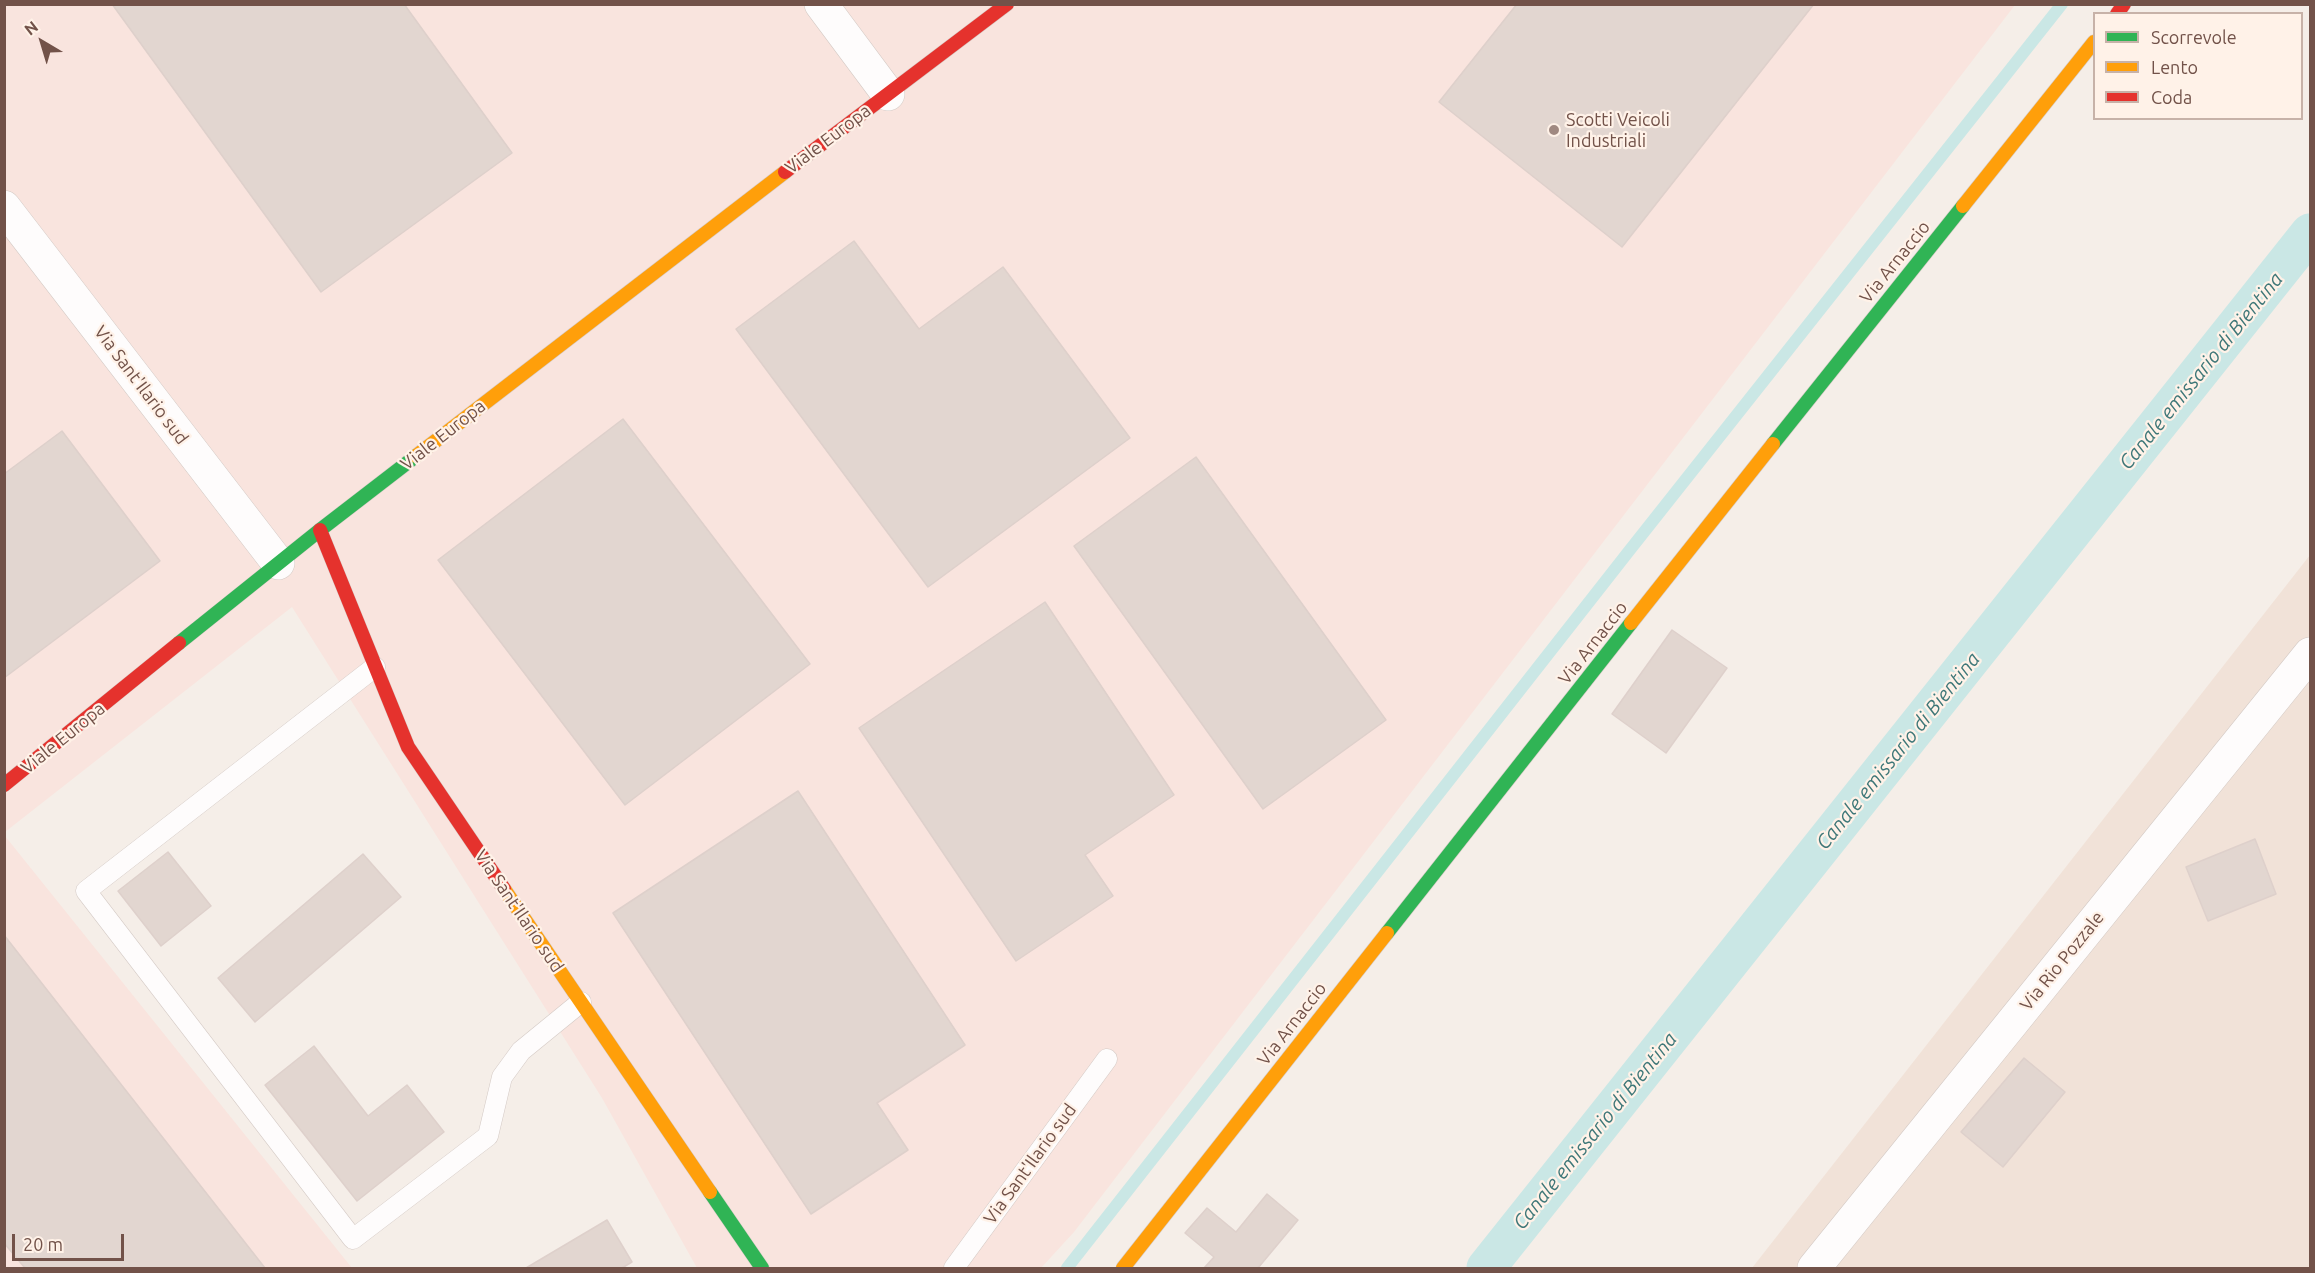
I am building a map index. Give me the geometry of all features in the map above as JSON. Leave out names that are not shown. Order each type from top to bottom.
[{"type":"street","name":"Viale Europa","points":[[821,4],[888,94]]},
{"type":"street","name":"Viale Europa","points":[[4,785],[320,530],[1007,4]]},
{"type":"street","name":"Via Arnaccio","points":[[1123,1269],[1713,518],[2093,43]]},
{"type":"street","name":"Via Sant'Ilario sud","points":[[4,207],[278,563]]},
{"type":"street","name":"Via Sant'Ilario sud","points":[[320,530],[408,747],[762,1269]]},
{"type":"street","name":"Via Rio Pozzale","points":[[1814,1269],[2308,660]]},
{"type":"lane","points":[[375,667],[86,891],[353,1239],[488,1136],[502,1077],[521,1051],[581,1002]]},
{"type":"lane","name":"Via Sant'Ilario sud","points":[[954,1269],[1107,1059]]},
{"type":"shaded area","points":[[5,5],[2015,5],[1074,1232],[1041,1268],[697,1268],[602,1098],[292,607],[5,832]]},
{"type":"shaded area","points":[[2310,555],[2310,1268],[1752,1268]]},
{"type":"shaded area","points":[[5,836],[352,1268],[5,1268]]},
{"type":"building","points":[[112,4],[404,4],[512,153],[321,292]]},
{"type":"building","points":[[1517,4],[1814,4],[1622,247],[1439,102]]},
{"type":"building","points":[[854,241],[919,329],[1003,267],[1130,438],[928,587],[736,329]]},
{"type":"building","points":[[623,419],[810,664],[625,805],[438,560]]},
{"type":"building","points":[[62,431],[160,561],[4,678],[4,474]]},
{"type":"building","points":[[1196,457],[1386,720],[1263,809],[1074,546]]},
{"type":"building","points":[[1045,602],[1174,795],[1085,855],[1113,896],[1016,961],[859,728]]},
{"type":"building","points":[[1672,630],[1727,668],[1666,753],[1612,714]]},
{"type":"building","points":[[798,791],[965,1045],[877,1103],[908,1150],[811,1214],[613,913]]},
{"type":"building","points":[[2255,839],[2276,894],[2208,921],[2186,867]]},
{"type":"building","points":[[168,852],[211,906],[161,946],[118,891]]},
{"type":"building","points":[[363,854],[401,897],[255,1022],[218,978]]},
{"type":"building","points":[[4,935],[265,1268],[25,1268],[4,1243]]},
{"type":"building","points":[[314,1046],[368,1116],[407,1085],[444,1132],[357,1201],[265,1085]]},
{"type":"building","points":[[2024,1058],[2065,1092],[2003,1167],[1961,1132]]},
{"type":"building","points":[[1267,1194],[1298,1220],[1258,1268],[1204,1268],[1214,1257],[1185,1233],[1207,1208],[1236,1232]]},
{"type":"building","points":[[607,1220],[632,1262],[622,1268],[526,1268]]},
{"type":"waterway","points":[[1067,1268],[1629,551],[2062,4]]},
{"type":"waterway","name":"Canale emissario di Bientina","points":[[1486,1268],[2310,233]]},
{"type":"traffic: fast","points":[[1773,444],[1963,206]]},
{"type":"traffic: fast","points":[[179,643],[416,456]]},
{"type":"traffic: fast","points":[[1387,933],[1631,623]]},
{"type":"traffic: fast","points":[[710,1192],[762,1268]]},
{"type":"traffic: slow","points":[[1963,206],[2093,43]]},
{"type":"traffic: slow","points":[[416,456],[785,172]]},
{"type":"traffic: slow","points":[[1631,623],[1773,444]]},
{"type":"traffic: slow","points":[[504,889],[710,1192]]},
{"type":"traffic: slow","points":[[1123,1268],[1387,933]]},
{"type":"traffic: jam","points":[[785,172],[1007,4]]},
{"type":"traffic: jam","points":[[2118,12],[2124,4]]},
{"type":"traffic: jam","points":[[320,530],[408,747],[504,889]]},
{"type":"traffic: jam","points":[[4,785],[179,643]]},
{"type":"place","name":"Scotti Veicoli Industriali","points":[[1554,130]]}]
